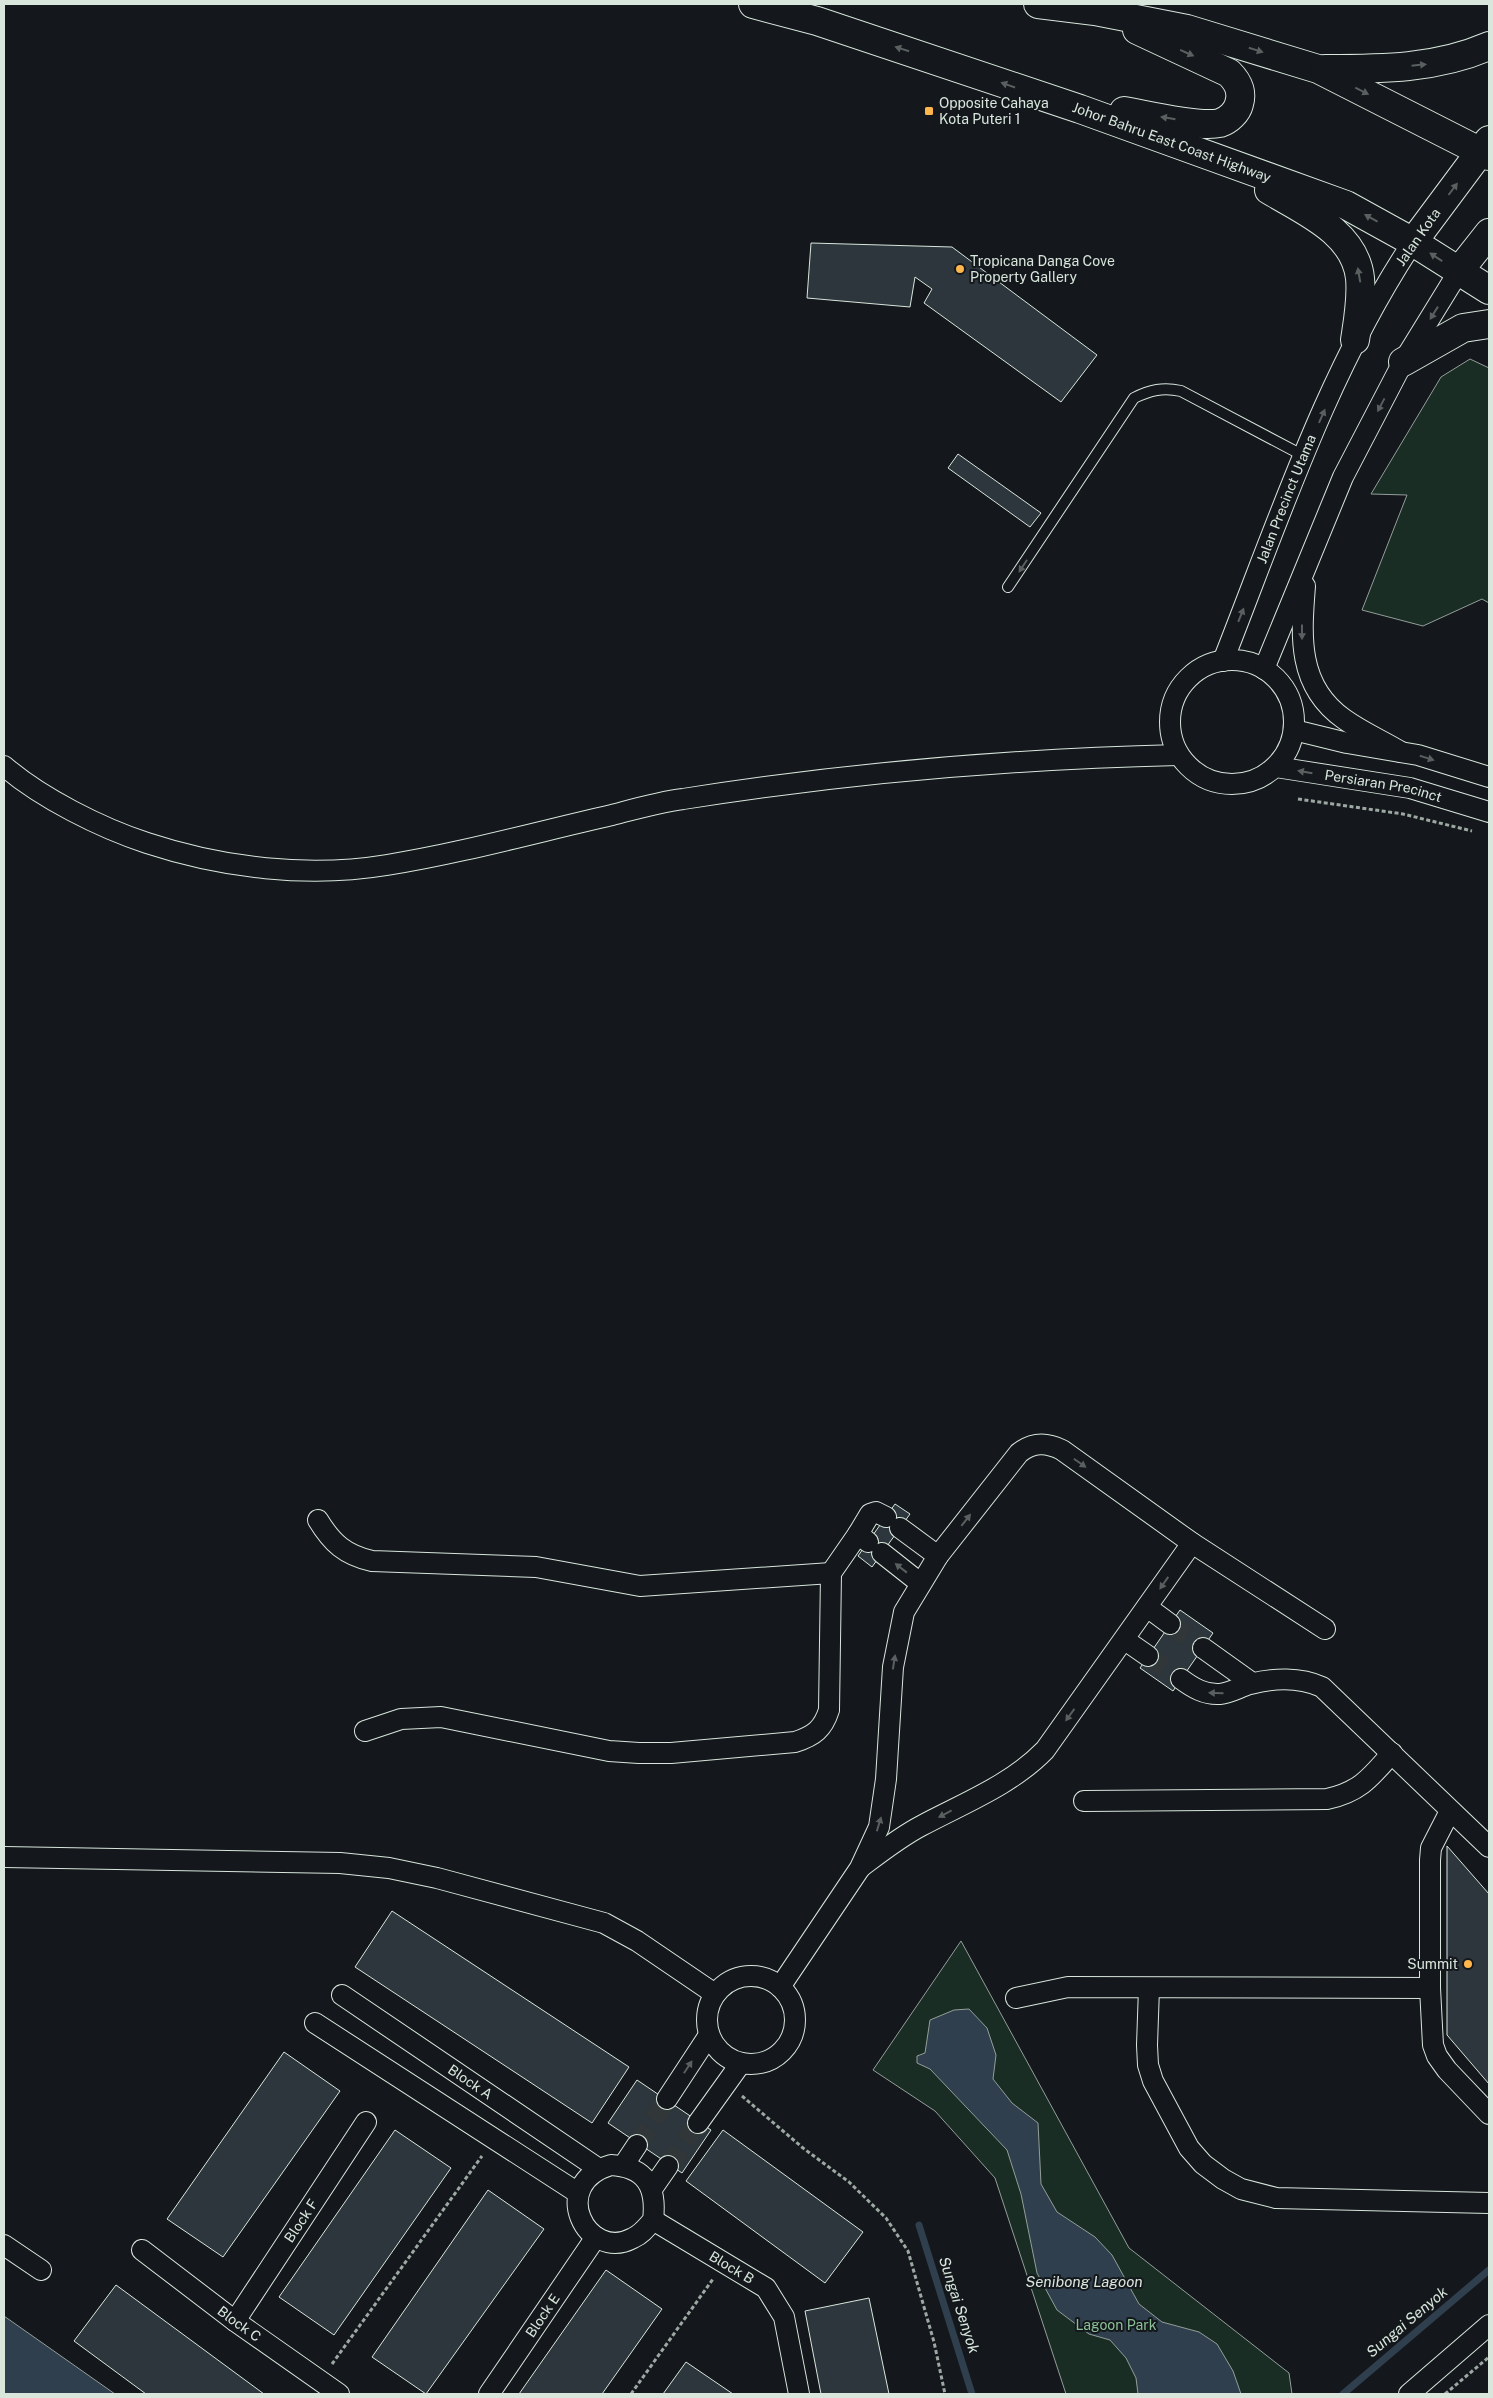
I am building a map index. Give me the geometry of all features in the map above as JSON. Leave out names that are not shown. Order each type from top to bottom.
[{"type":"main road","name":"Johor Bahru East Coast Highway","points":[[753,4],[817,21],[1051,99],[1346,205],[1413,242],[1489,290]]},
{"type":"main road","points":[[1038,4],[1095,11],[1187,29],[1318,69],[1487,149]]},
{"type":"main road","points":[[1051,99],[1207,123],[1220,123],[1228,119],[1239,106],[1240,88],[1229,73],[1095,11]]},
{"type":"main road","points":[[1318,69],[1386,69],[1433,64],[1469,55],[1489,46]]},
{"type":"main road","name":"Jalan Kota","points":[[1413,242],[1487,149]]},
{"type":"main road","points":[[1219,159],[1319,220],[1345,242],[1352,252],[1360,277],[1361,291],[1355,340]]},
{"type":"main road","points":[[1459,272],[1489,233]]},
{"type":"main road","points":[[1403,362],[1463,328],[1489,324]]},
{"type":"street","name":"Jalan Kota","points":[[1355,340],[1388,279],[1413,242]]},
{"type":"street","points":[[1264,669],[1343,477],[1403,362],[1459,272]]},
{"type":"street","name":"Jalan Precinct Utama","points":[[1223,661],[1304,456],[1355,340]]},
{"type":"street","points":[[1306,566],[1302,644],[1304,660],[1313,682],[1330,706],[1344,719],[1402,752]]},
{"type":"street","points":[[1237,660],[1264,669],[1284,689],[1291,702],[1294,730],[1284,756],[1276,766],[1263,776],[1248,782],[1232,785],[1216,783],[1201,777],[1189,767],[1178,755],[1172,741],[1169,726],[1170,710],[1175,696],[1183,683],[1195,672],[1208,665],[1223,661],[1237,660]]},
{"type":"street","points":[[1294,730],[1348,743],[1402,752],[1489,777]]},
{"type":"street","points":[[4,766],[65,806],[120,834],[172,851],[244,867],[310,870],[384,866],[679,799],[824,779],[982,763],[1178,755]]},
{"type":"street","name":"Persiaran Precinct","points":[[1276,766],[1410,788],[1489,812]]},
{"type":"street","points":[[780,1987],[860,1868],[879,1827],[884,1807],[892,1667],[904,1612],[938,1556],[1019,1453],[1036,1443],[1054,1446],[1062,1450],[1192,1543],[1325,1629]]},
{"type":"street","points":[[318,1520],[330,1538],[341,1549],[356,1557],[372,1561],[536,1567],[640,1586],[831,1573],[869,1543],[870,1514],[876,1512],[938,1556]]},
{"type":"street","points":[[869,1543],[920,1583]]},
{"type":"street","points":[[860,1868],[896,1841],[1028,1767],[1045,1750],[1125,1640],[1192,1543]]},
{"type":"street","points":[[365,1731],[401,1719],[441,1717],[609,1751],[639,1753],[671,1753],[795,1742],[810,1737],[822,1726],[829,1710],[831,1573]]},
{"type":"street","points":[[1147,1607],[1170,1624]]},
{"type":"street","points":[[1125,1640],[1148,1656]]},
{"type":"street","points":[[1203,1648],[1252,1684]]},
{"type":"street","points":[[1181,1679],[1199,1691],[1221,1694],[1252,1684],[1296,1679],[1322,1687],[1489,1847]]},
{"type":"street","points":[[1084,1801],[1328,1799],[1341,1796],[1363,1785],[1392,1753]]},
{"type":"street","points":[[1450,1811],[1432,1848],[1430,1860],[1430,2028],[1437,2056],[1447,2070],[1489,2114]]},
{"type":"street","points":[[4,1857],[340,1863],[390,1868],[437,1878],[604,1923],[637,1941],[715,1994]]},
{"type":"street","points":[[753,1976],[767,1979],[780,1987],[789,1998],[794,2012],[794,2027],[790,2040],[781,2052],[769,2060],[755,2064],[741,2063],[728,2058],[716,2048],[709,2036],[706,2021],[709,2007],[715,1994],[725,1984],[738,1978],[753,1976]]},
{"type":"street","points":[[1016,1998],[1068,1987],[1430,1988]]},
{"type":"street","points":[[1149,1988],[1147,2045],[1148,2064],[1153,2081],[1189,2148],[1203,2164],[1223,2179],[1241,2189],[1276,2198],[1489,2203]]},
{"type":"street","name":"Block A","points":[[342,1995],[599,2169]]},
{"type":"street","points":[[316,2023],[578,2193]]},
{"type":"street","points":[[667,2100],[709,2036]]},
{"type":"street","points":[[698,2123],[741,2063]]},
{"type":"street","name":"Block F","points":[[235,2320],[366,2122]]},
{"type":"street","points":[[623,2166],[638,2145]]},
{"type":"street","points":[[611,2165],[635,2170],[645,2178],[652,2189],[654,2200],[653,2220],[633,2239],[608,2242],[596,2237],[586,2229],[580,2218],[577,2206],[578,2193],[583,2183],[599,2169],[611,2165]]},
{"type":"street","points":[[652,2189],[668,2166]]},
{"type":"street","name":"Block B","points":[[653,2220],[766,2288],[784,2317],[795,2390]]},
{"type":"street","name":"Block E","points":[[489,2394],[596,2237]]},
{"type":"street","points":[[4,2244],[41,2270]]},
{"type":"street","name":"Block C","points":[[142,2250],[235,2320],[339,2394]]},
{"type":"street","points":[[1408,2394],[1487,2331]]},
{"type":"lane","points":[[1008,587],[1134,398],[1145,392],[1165,388],[1180,391],[1304,456]]},
{"type":"path","points":[[1298,799],[1403,814],[1480,833]]},
{"type":"path","points":[[728,2082],[769,2121],[849,2182],[886,2218],[908,2251],[934,2342],[945,2394]]},
{"type":"path","points":[[320,2381],[494,2139]]},
{"type":"path","points":[[630,2394],[724,2263]]},
{"type":"path","points":[[1445,2394],[1489,2357]]},
{"type":"green space","points":[[1470,359],[1489,368],[1489,603],[1482,599],[1423,626],[1362,610],[1407,495],[1371,494],[1441,377]]},
{"type":"green space","name":"Lagoon Park","points":[[961,1941],[1129,2248],[1289,2373],[1292,2394],[1066,2394],[995,2178],[935,2111],[873,2070]]},
{"type":"water","name":"Senibong Lagoon","points":[[969,2009],[987,2028],[996,2055],[993,2079],[1012,2103],[1038,2123],[1041,2184],[1057,2212],[1095,2237],[1112,2255],[1139,2304],[1162,2322],[1199,2332],[1217,2344],[1233,2371],[1241,2394],[1138,2394],[1136,2378],[1126,2358],[1110,2340],[1089,2334],[1057,2310],[1037,2273],[1021,2194],[1007,2150],[930,2069],[917,2063],[917,2056],[925,2053],[930,2020],[954,2010]]},
{"type":"water","points":[[4,2316],[115,2394],[4,2394]]},
{"type":"building","points":[[811,243],[952,247],[1097,355],[1061,402],[924,303],[932,289],[915,277],[910,307],[807,298]]},
{"type":"building","points":[[958,454],[1041,513],[1030,527],[948,468]]},
{"type":"building","points":[[895,1504],[910,1514],[872,1567],[858,1556]]},
{"type":"building","points":[[1180,1610],[1213,1633],[1173,1691],[1140,1668]]},
{"type":"building","name":"Summit","points":[[1447,1846],[1489,1894],[1489,2084],[1447,2035]]},
{"type":"building","points":[[392,1911],[629,2067],[592,2123],[355,1967]]},
{"type":"building","points":[[284,2052],[340,2091],[223,2257],[167,2219]]},
{"type":"building","points":[[637,2080],[711,2130],[682,2173],[608,2123]]},
{"type":"building","points":[[395,2130],[451,2168],[334,2335],[279,2297]]},
{"type":"building","points":[[723,2130],[863,2232],[825,2283],[686,2181]]},
{"type":"building","points":[[488,2190],[544,2229],[426,2394],[372,2357]]},
{"type":"building","points":[[606,2270],[662,2309],[602,2394],[519,2394]]},
{"type":"building","points":[[116,2285],[264,2394],[146,2394],[74,2341]]},
{"type":"building","points":[[869,2298],[889,2394],[821,2394],[805,2311]]},
{"type":"building","points":[[686,2362],[733,2394],[663,2394]]},
{"type":"waterway","name":"Sungai Senyok","points":[[919,2225],[972,2394]]},
{"type":"waterway","name":"Sungai Senyok","points":[[1343,2394],[1489,2270]]},
{"type":"tunnel","points":[[1170,1624],[1203,1648]]},
{"type":"tunnel","points":[[1148,1656],[1181,1679]]},
{"type":"tunnel","points":[[637,2145],[667,2099]]},
{"type":"tunnel","points":[[668,2166],[698,2123]]},
{"type":"place","name":"Opposite Cahaya Kota Puteri 1","points":[[929,111]]},
{"type":"place","name":"Tropicana Danga Cove Property Gallery","points":[[960,269]]},
{"type":"place","name":"Summit","points":[[1468,1964]]}]
